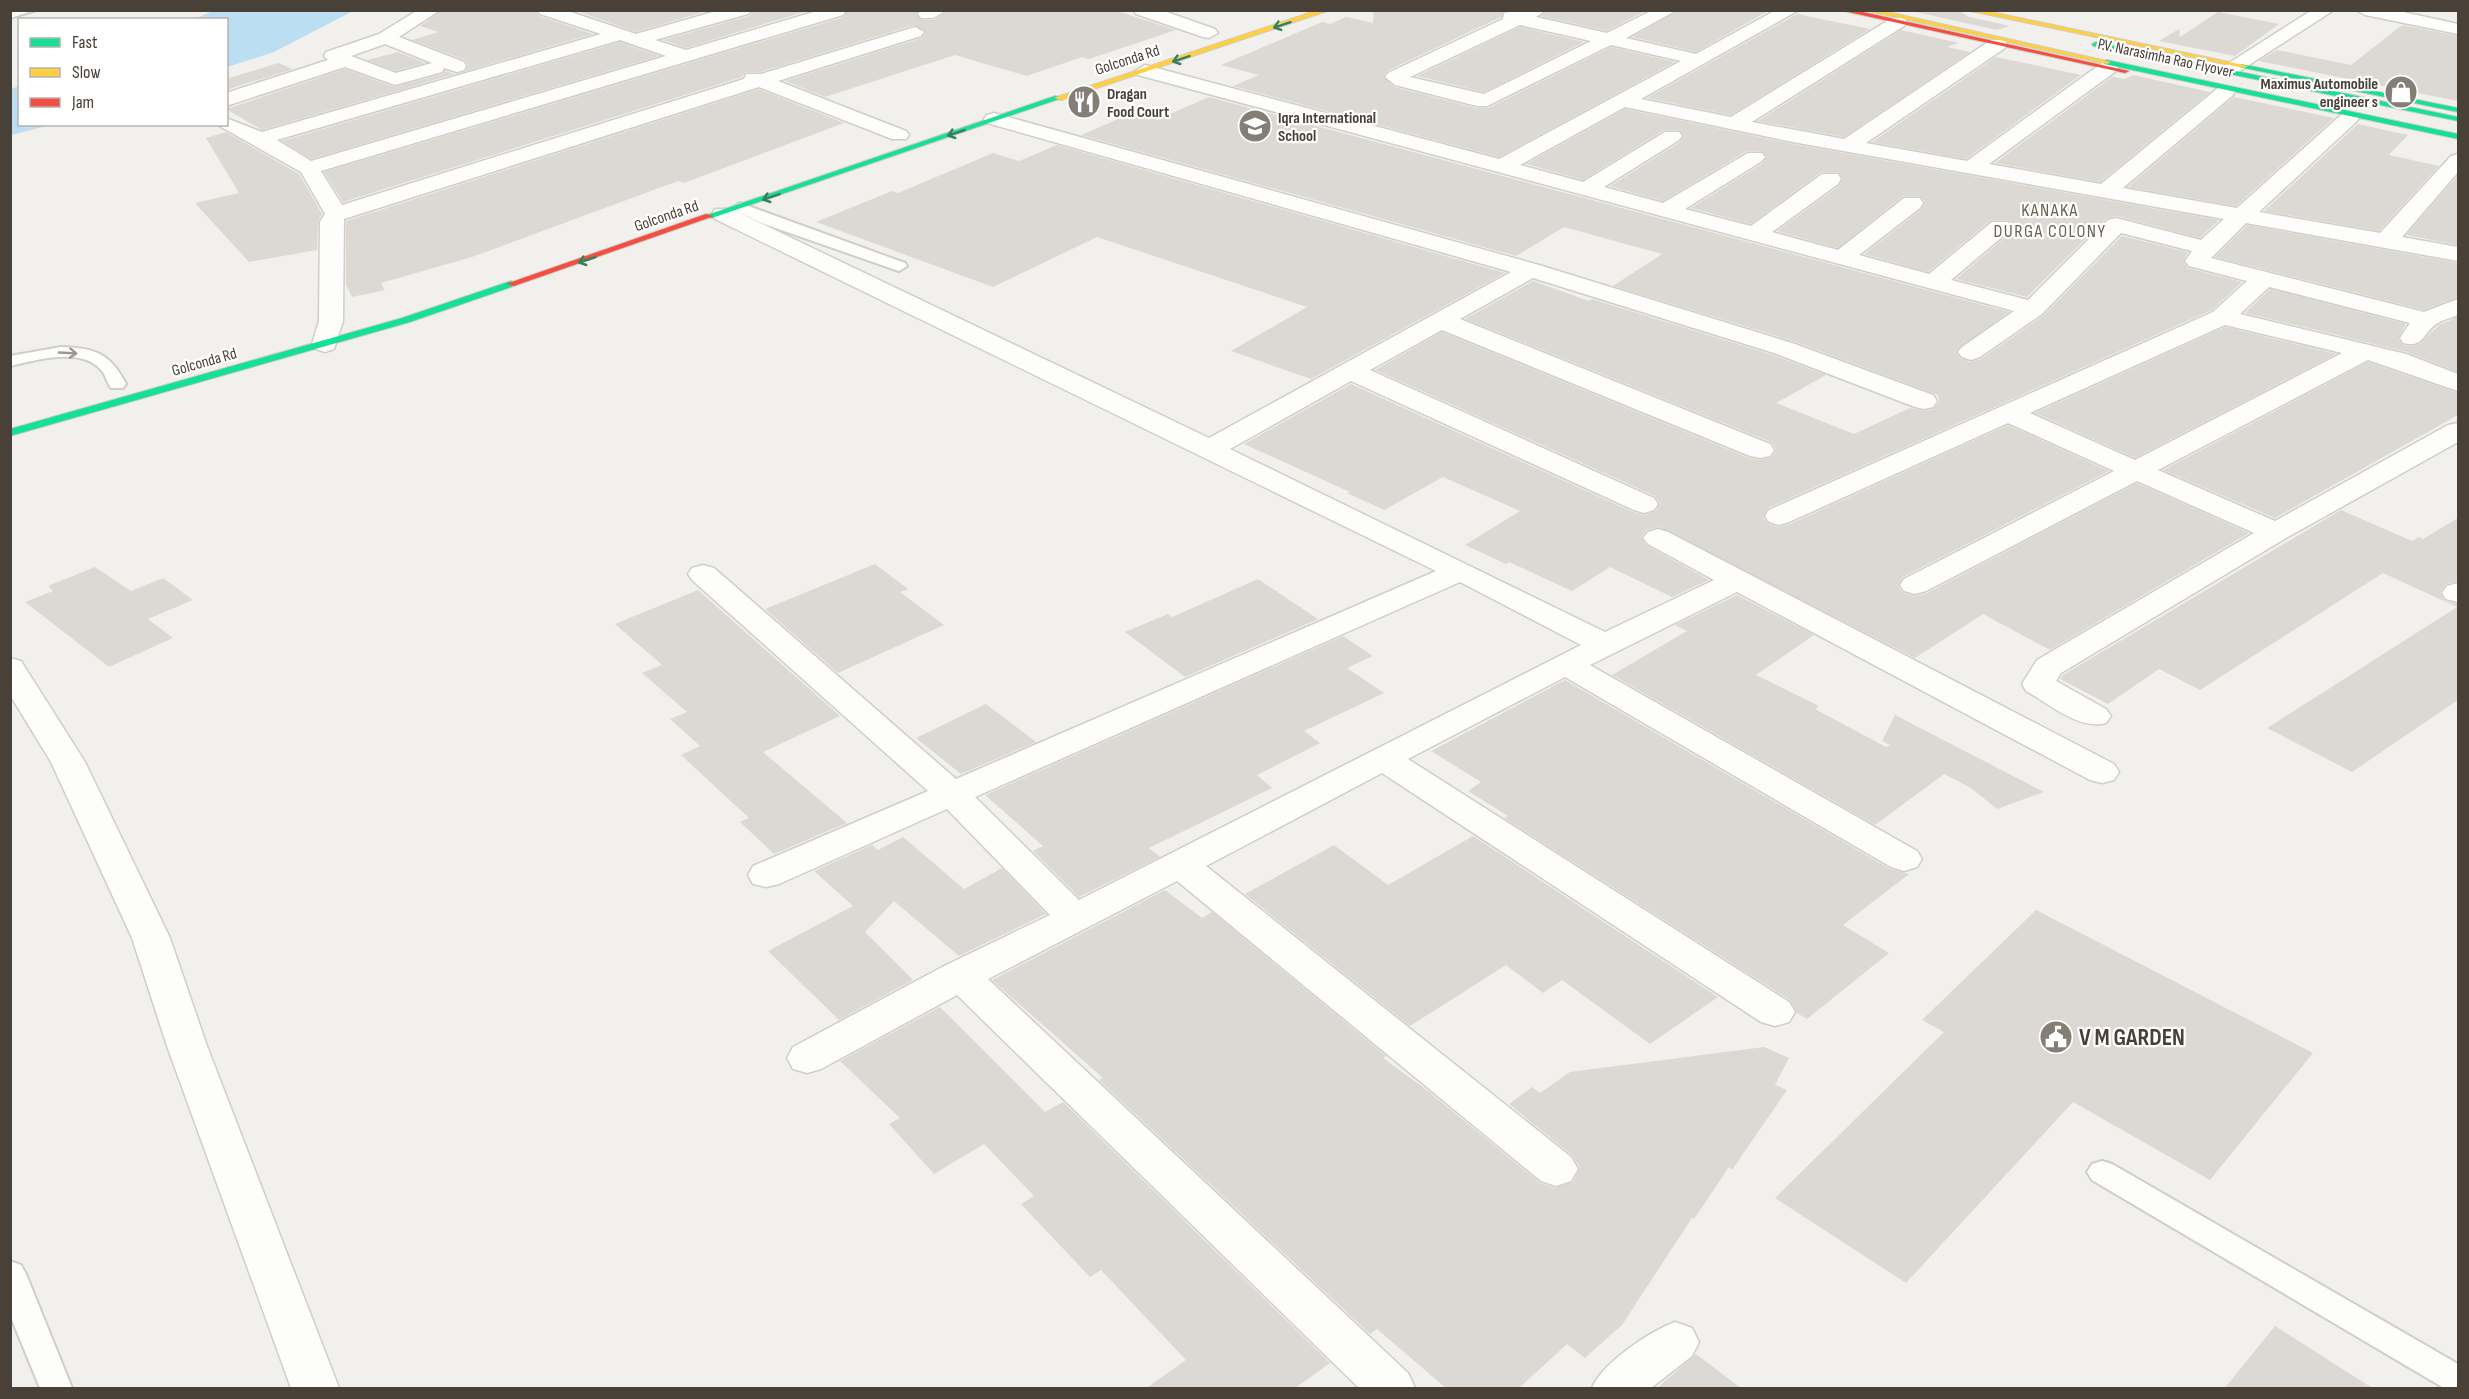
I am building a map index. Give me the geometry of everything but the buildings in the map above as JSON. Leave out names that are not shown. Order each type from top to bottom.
[{"type":"main road","name":"Golconda Rd","points":[[10,433],[329,326],[406,320],[732,211],[1209,33],[1288,10]]},
{"type":"main road","name":"Golconda Rd","points":[[998,110],[1145,71],[1327,10]]},
{"type":"main road","points":[[1842,10],[1904,16],[1998,44],[2458,142]]},
{"type":"main road","name":"P.V. Narasimha Rao Flyover","points":[[1867,10],[2458,136]]},
{"type":"main road","points":[[1932,10],[2458,110]]},
{"type":"main road","points":[[1969,10],[2458,119]]},
{"type":"main road","name":"P.V. Narasimha Rao Flyover","points":[[1904,16],[2458,126]]},
{"type":"main road","points":[[877,142],[904,133]]},
{"type":"street","points":[[431,10],[385,38],[333,56],[395,79],[451,63]]},
{"type":"street","points":[[546,10],[760,81],[904,133]]},
{"type":"street","points":[[571,19],[598,10]]},
{"type":"street","points":[[260,139],[484,76],[742,10]]},
{"type":"street","points":[[1142,10],[1209,33]]},
{"type":"street","points":[[1485,10],[1699,60]]},
{"type":"street","points":[[1537,10],[1395,77],[1402,81],[1477,100],[1487,100],[1668,10]]},
{"type":"street","points":[[1502,166],[1790,10]]},
{"type":"street","points":[[2232,68],[2325,10]]},
{"type":"street","points":[[2365,10],[2458,29]]},
{"type":"street","points":[[2416,21],[2435,10]]},
{"type":"street","points":[[309,168],[837,11]]},
{"type":"street","points":[[1736,123],[1904,16]]},
{"type":"street","points":[[329,326],[331,222],[336,214],[915,32]]},
{"type":"street","points":[[385,38],[484,76]]},
{"type":"street","points":[[1850,144],[1998,44]]},
{"type":"street","points":[[228,99],[345,61]]},
{"type":"street","points":[[1972,167],[2109,67]]},
{"type":"street","points":[[1145,71],[2033,309]]},
{"type":"street","points":[[2106,191],[2225,92]]},
{"type":"street","points":[[1622,101],[1793,136],[1850,144],[2458,254]]},
{"type":"street","points":[[998,110],[1783,348],[1924,401]]},
{"type":"street","points":[[2349,118],[2206,248],[2197,261],[2426,320]]},
{"type":"street","points":[[228,125],[260,139],[309,168],[336,214]]},
{"type":"street","points":[[1586,189],[1672,136]]},
{"type":"street","points":[[1667,210],[1755,157]]},
{"type":"street","points":[[2386,241],[2458,160]]},
{"type":"street","points":[[1755,234],[1830,179]]},
{"type":"street","points":[[1843,257],[1912,203]]},
{"type":"street","points":[[732,211],[1208,450],[1461,571],[1604,644]]},
{"type":"street","points":[[1971,352],[2033,309],[2116,225],[2206,248]]},
{"type":"street","points":[[1934,282],[2000,227]]},
{"type":"street","points":[[1208,450],[1531,270]]},
{"type":"street","points":[[1779,516],[2222,317],[2265,278]]},
{"type":"street","points":[[2397,360],[2426,320],[2458,306]]},
{"type":"street","points":[[2222,317],[2397,360],[2458,383]]},
{"type":"street","points":[[1443,321],[1760,450]]},
{"type":"street","points":[[1915,585],[2364,352]]},
{"type":"street","points":[[1352,370],[1644,504]]},
{"type":"street","points":[[2007,413],[2276,532]]},
{"type":"street","points":[[2094,716],[2044,689],[2038,684],[2041,675],[2048,668],[2276,532],[2458,431]]},
{"type":"street","points":[[1658,538],[2102,772]]},
{"type":"street","points":[[766,875],[1461,571]]},
{"type":"street","points":[[703,574],[951,793],[1075,918]]},
{"type":"street","points":[[807,1058],[960,975],[1075,918],[1565,664],[1738,580]]},
{"type":"street","points":[[1565,664],[1904,859]]},
{"type":"street","points":[[10,668],[68,762],[151,938],[187,1046],[315,1389]]},
{"type":"street","points":[[1383,758],[1775,1012]]},
{"type":"street","points":[[1180,864],[1556,1169]]},
{"type":"street","points":[[960,975],[1391,1389]]},
{"type":"street","points":[[1616,1389],[1675,1342]]},
{"type":"lane","points":[[10,14],[30,10]]},
{"type":"lane","points":[[732,211],[769,221],[899,266]]},
{"type":"lane","points":[[10,361],[44,353],[80,354],[107,366],[117,384]]},
{"type":"lane","points":[[2102,1172],[2458,1380]]},
{"type":"lane","points":[[10,1274],[56,1389]]},
{"type":"water","points":[[213,10],[353,11],[274,52],[228,67],[228,18],[196,18]]},
{"type":"water","points":[[18,86],[18,126],[46,126],[11,135],[11,89]]},
{"type":"traffic: fast","points":[[2096,44],[2458,119]]},
{"type":"traffic: fast","points":[[2107,62],[2458,137]]},
{"type":"traffic: fast","points":[[2244,66],[2458,110]]},
{"type":"traffic: fast","points":[[709,216],[1058,98]]},
{"type":"traffic: fast","points":[[10,433],[406,320],[511,284]]},
{"type":"traffic: slow","points":[[1058,98],[1327,10]]},
{"type":"traffic: slow","points":[[1867,10],[2107,62]]},
{"type":"traffic: slow","points":[[1969,10],[2244,66]]},
{"type":"traffic: jam","points":[[1842,10],[2125,71]]},
{"type":"traffic: jam","points":[[511,284],[709,216]]},
{"type":"place","name":"Maximus Automobile engineer s","points":[[2401,92]]},
{"type":"place","name":"Dragan Food Court","points":[[1084,102]]},
{"type":"place","name":"Iqra International School","points":[[1255,126]]},
{"type":"place","name":"V M GARDEN","points":[[2056,1037]]},
{"type":"district","name":"KANAKA DURGA COLONY","points":[[2050,220]]}]
